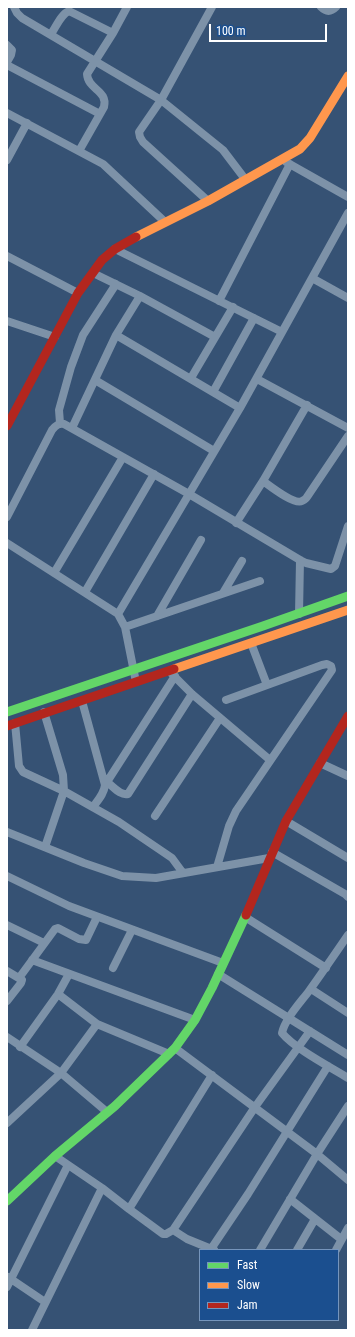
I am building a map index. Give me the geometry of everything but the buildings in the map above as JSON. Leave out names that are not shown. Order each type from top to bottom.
[{"type":"street","points":[[14,7],[22,18],[161,100],[223,150],[245,179]]},
{"type":"street","points":[[79,151],[106,101],[102,94],[91,85],[88,80],[88,74],[97,61],[127,7]]},
{"type":"street","points":[[208,201],[144,142],[140,137],[139,132],[161,100],[212,7]]},
{"type":"street","points":[[321,7],[327,11],[332,11],[336,7]]},
{"type":"street","points":[[51,34],[63,16],[69,11],[113,33]]},
{"type":"street","points":[[7,44],[12,50],[7,63],[100,114]]},
{"type":"street","points":[[7,426],[78,293],[102,260],[115,249],[208,201],[245,179],[286,162],[310,138],[348,76]]},
{"type":"street","points":[[7,113],[98,160],[165,222]]},
{"type":"street","points":[[7,160],[27,123]]},
{"type":"street","points":[[286,162],[348,197]]},
{"type":"street","points":[[219,301],[286,162]]},
{"type":"street","points":[[118,614],[257,379],[348,214]]},
{"type":"street","points":[[115,249],[282,332]]},
{"type":"street","points":[[7,256],[78,293]]},
{"type":"street","points":[[93,272],[215,337]]},
{"type":"street","points":[[312,278],[348,298]]},
{"type":"street","points":[[60,424],[59,410],[71,367],[83,335],[116,284]]},
{"type":"street","points":[[72,428],[116,334],[140,296]]},
{"type":"street","points":[[190,378],[233,307]]},
{"type":"street","points":[[213,392],[254,318]]},
{"type":"street","points":[[7,321],[55,337]]},
{"type":"street","points":[[116,334],[240,408]]},
{"type":"street","points":[[257,379],[348,428]]},
{"type":"street","points":[[95,380],[214,451]]},
{"type":"street","points":[[236,523],[263,481],[307,405]]},
{"type":"street","points":[[7,517],[52,430],[56,426],[64,424],[189,494],[306,563],[331,569],[335,566],[348,526]]},
{"type":"street","points":[[263,481],[290,499],[296,502],[302,502],[307,497],[348,436]]},
{"type":"street","points":[[54,573],[123,457]]},
{"type":"street","points":[[85,592],[154,474]]},
{"type":"street","points":[[157,616],[201,540]]},
{"type":"street","points":[[7,543],[118,614],[124,627],[136,682]]},
{"type":"street","points":[[299,614],[300,560]]},
{"type":"street","points":[[223,593],[242,561]]},
{"type":"street","points":[[124,627],[260,581]]},
{"type":"street","points":[[8,710],[299,614],[348,596]]},
{"type":"street","points":[[183,873],[172,858],[119,822],[64,791],[23,772],[19,766],[11,724],[136,682],[172,674],[251,643],[348,610]]},
{"type":"street","points":[[251,643],[267,685]]},
{"type":"street","points":[[216,867],[234,814],[332,670],[331,666],[327,664],[322,665],[226,700]]},
{"type":"street","points":[[172,674],[192,694],[270,760]]},
{"type":"street","points":[[93,807],[172,674]]},
{"type":"street","points":[[82,701],[106,783],[125,795],[128,794],[192,694]]},
{"type":"street","points":[[44,712],[63,775],[64,791],[45,847]]},
{"type":"street","points":[[7,1201],[55,1156],[108,1112],[172,1051],[195,1020],[257,891],[286,821],[320,763],[345,729],[348,716]]},
{"type":"street","points":[[155,816],[220,718]]},
{"type":"street","points":[[320,763],[348,776]]},
{"type":"street","points":[[286,821],[348,858]]},
{"type":"street","points":[[7,832],[84,863],[122,876],[156,878],[271,855],[348,897]]},
{"type":"street","points":[[7,876],[57,901],[223,964]]},
{"type":"street","points":[[19,978],[55,929],[58,928],[79,939],[86,940],[97,917]]},
{"type":"street","points":[[245,917],[326,968]]},
{"type":"street","points":[[7,925],[44,943]]},
{"type":"street","points":[[113,968],[132,930]]},
{"type":"street","points":[[348,935],[282,1029],[284,1037],[348,1078]]},
{"type":"street","points":[[32,960],[195,1020]]},
{"type":"street","points":[[7,971],[22,980],[7,1001]]},
{"type":"street","points":[[20,1047],[58,994],[69,974]]},
{"type":"street","points":[[218,974],[348,1055]]},
{"type":"street","points":[[311,989],[348,1013]]},
{"type":"street","points":[[58,994],[97,1024],[172,1051],[212,1075],[347,1178]]},
{"type":"street","points":[[7,1123],[61,1073],[97,1024]]},
{"type":"street","points":[[55,1156],[102,1188],[163,1234],[166,1234],[173,1230],[255,1107],[310,1031]]},
{"type":"street","points":[[7,1037],[61,1073],[108,1112]]},
{"type":"street","points":[[213,1249],[328,1066]]},
{"type":"street","points":[[129,1209],[212,1075]]},
{"type":"street","points":[[261,1249],[317,1154],[348,1106]]},
{"type":"street","points":[[7,1287],[9,1277],[68,1165]]},
{"type":"street","points":[[32,1330],[102,1188]]},
{"type":"street","points":[[290,1199],[341,1239]]},
{"type":"street","points":[[298,1249],[315,1218]]},
{"type":"street","points":[[336,1249],[348,1228]]},
{"type":"street","points":[[173,1230],[186,1239],[210,1249]]},
{"type":"street","points":[[9,1277],[45,1302]]},
{"type":"traffic: fast","points":[[7,712],[348,596]]},
{"type":"traffic: fast","points":[[7,1201],[55,1156],[115,1106],[175,1048],[195,1020],[212,988],[246,915]]},
{"type":"traffic: slow","points":[[136,237],[208,201],[300,149],[310,138],[348,76]]},
{"type":"traffic: slow","points":[[174,669],[348,610]]},
{"type":"traffic: jam","points":[[7,426],[78,293],[102,260],[115,249],[136,237]]},
{"type":"traffic: jam","points":[[7,726],[174,669]]},
{"type":"traffic: jam","points":[[246,915],[286,821],[348,716]]}]
